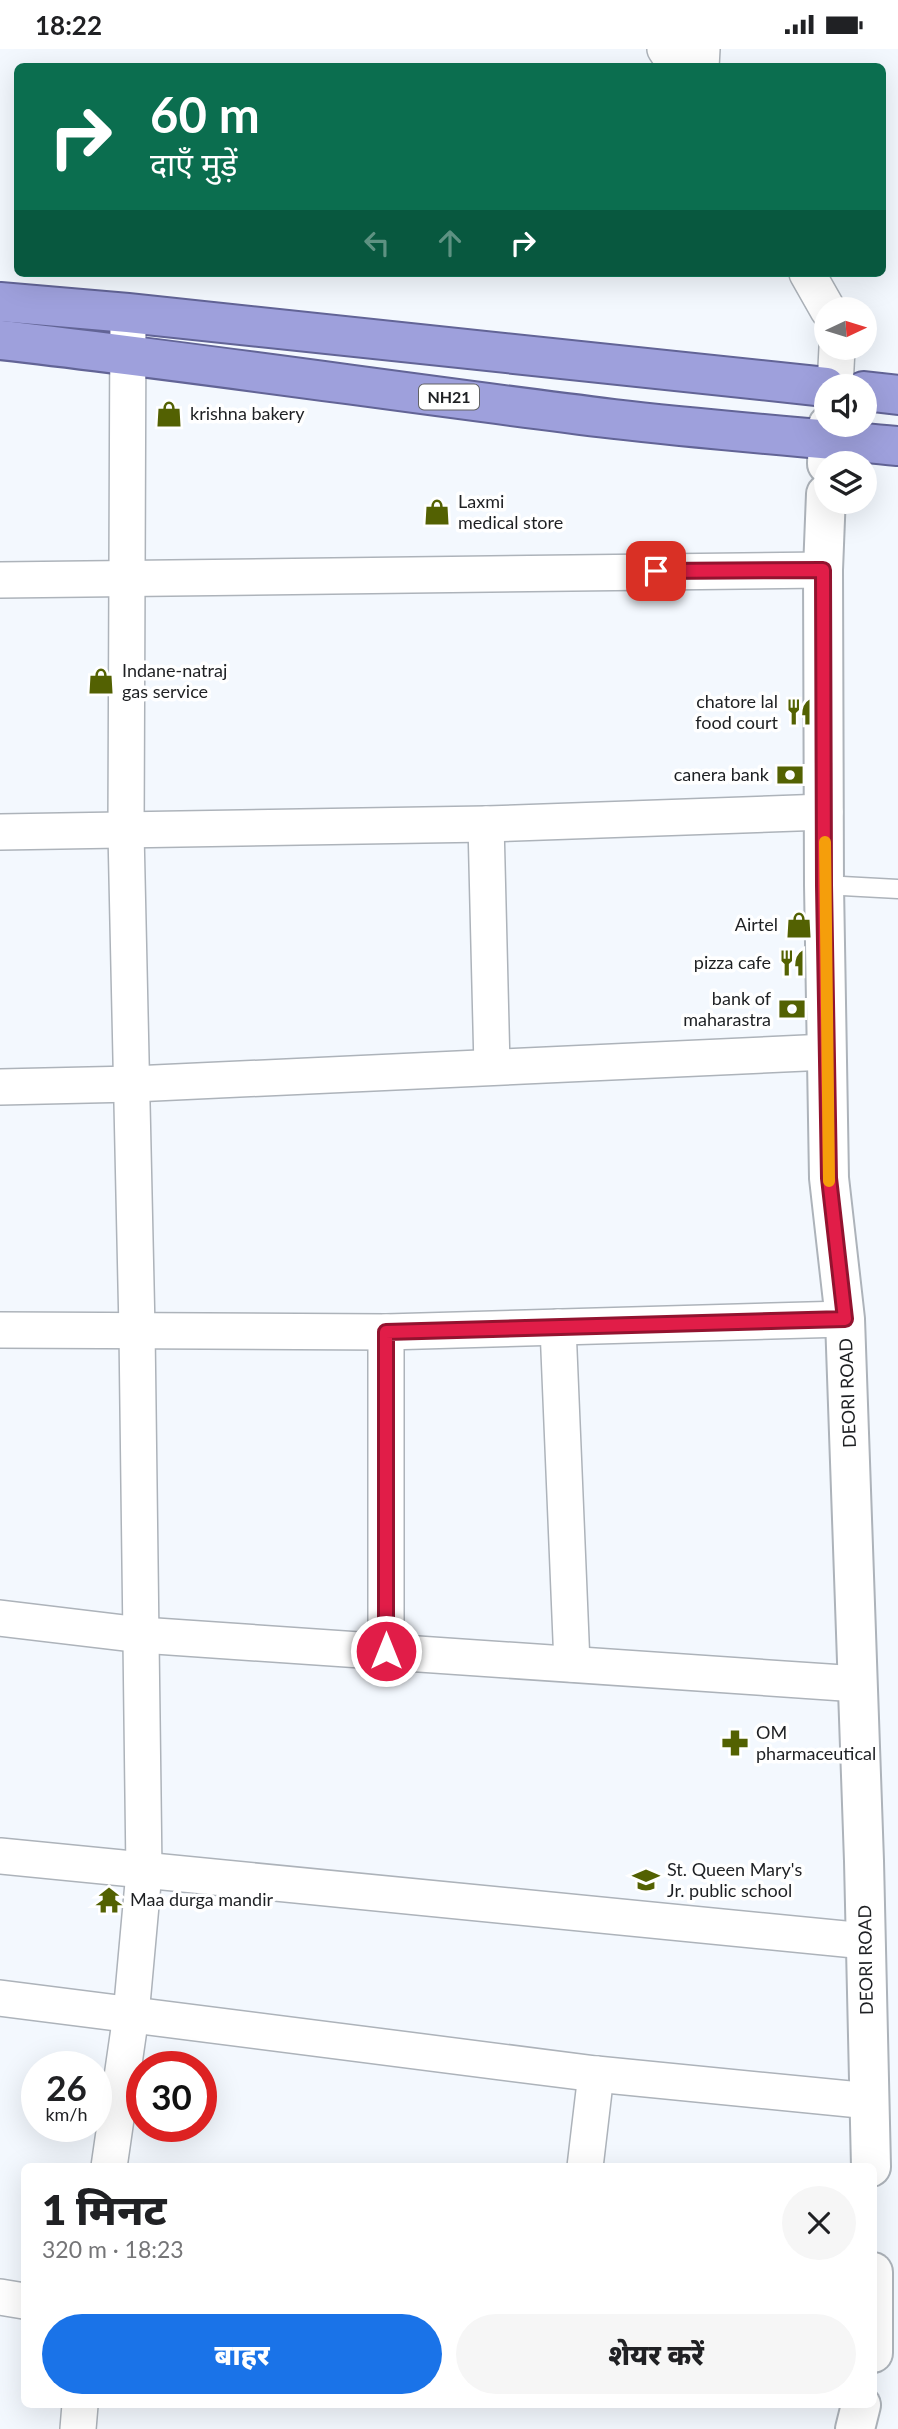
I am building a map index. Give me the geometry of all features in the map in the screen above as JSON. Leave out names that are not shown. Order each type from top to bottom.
[{"type":"highway","points":[[0,302],[128,313],[814,386]]},
{"type":"highway","name":"NH21","points":[[0,340],[612,419],[828,443],[898,446]]},
{"type":"highway","points":[[877,393],[898,395]]},
{"type":"street","points":[[809,277],[821,297]]},
{"type":"street","points":[[110,2163],[131,2015],[144,1872],[127,832],[128,313]]},
{"type":"street","name":"DEORI ROAD","points":[[825,514],[824,885],[829,1178],[845,1319],[871,2163]]},
{"type":"street","points":[[0,580],[823,570]]},
{"type":"street","points":[[0,832],[486,824],[825,812]]},
{"type":"street","points":[[486,824],[492,1067]]},
{"type":"street","points":[[0,1087],[133,1084],[827,1052]]},
{"type":"street","points":[[0,1330],[386,1332],[845,1319]]},
{"type":"street","points":[[558,1327],[572,1664]]},
{"type":"street","points":[[386,1332],[386,1651]]},
{"type":"street","points":[[0,1618],[141,1635],[858,1684]]},
{"type":"street","points":[[0,1856],[865,1941]]},
{"type":"street","points":[[0,1997],[596,2074],[870,2101]]},
{"type":"street","points":[[585,2163],[596,2074]]},
{"type":"street","points":[[0,2297],[21,2300]]},
{"type":"street","points":[[78,2429],[80,2408]]},
{"type":"street","points":[[855,2429],[860,2408]]},
{"type":"lane","points":[[824,885],[898,889]]},
{"type":"slow traffic","points":[[825,842],[829,1181]]},
{"type":"place","name":"krishna bakery","points":[[169,414]]},
{"type":"place","name":"Laxmi medical store","points":[[437,512]]},
{"type":"place","name":"Indane-natraj gas service","points":[[101,681]]},
{"type":"place","name":"chatore lal food court","points":[[799,712]]},
{"type":"place","name":"canera bank","points":[[790,775]]},
{"type":"place","name":"Airtel","points":[[799,925]]},
{"type":"place","name":"pizza cafe","points":[[792,963]]},
{"type":"place","name":"bank of maharastra","points":[[792,1009]]},
{"type":"place","name":"OM pharmaceutical","points":[[735,1743]]},
{"type":"place","name":"St. Queen Mary's Jr. public school","points":[[646,1880]]},
{"type":"place","name":"Maa durga mandir","points":[[109,1900]]},
{"type":"route","points":[[386,1651],[386,1332],[845,1319],[829,1178],[824,885],[823,570],[656,571]]}]
